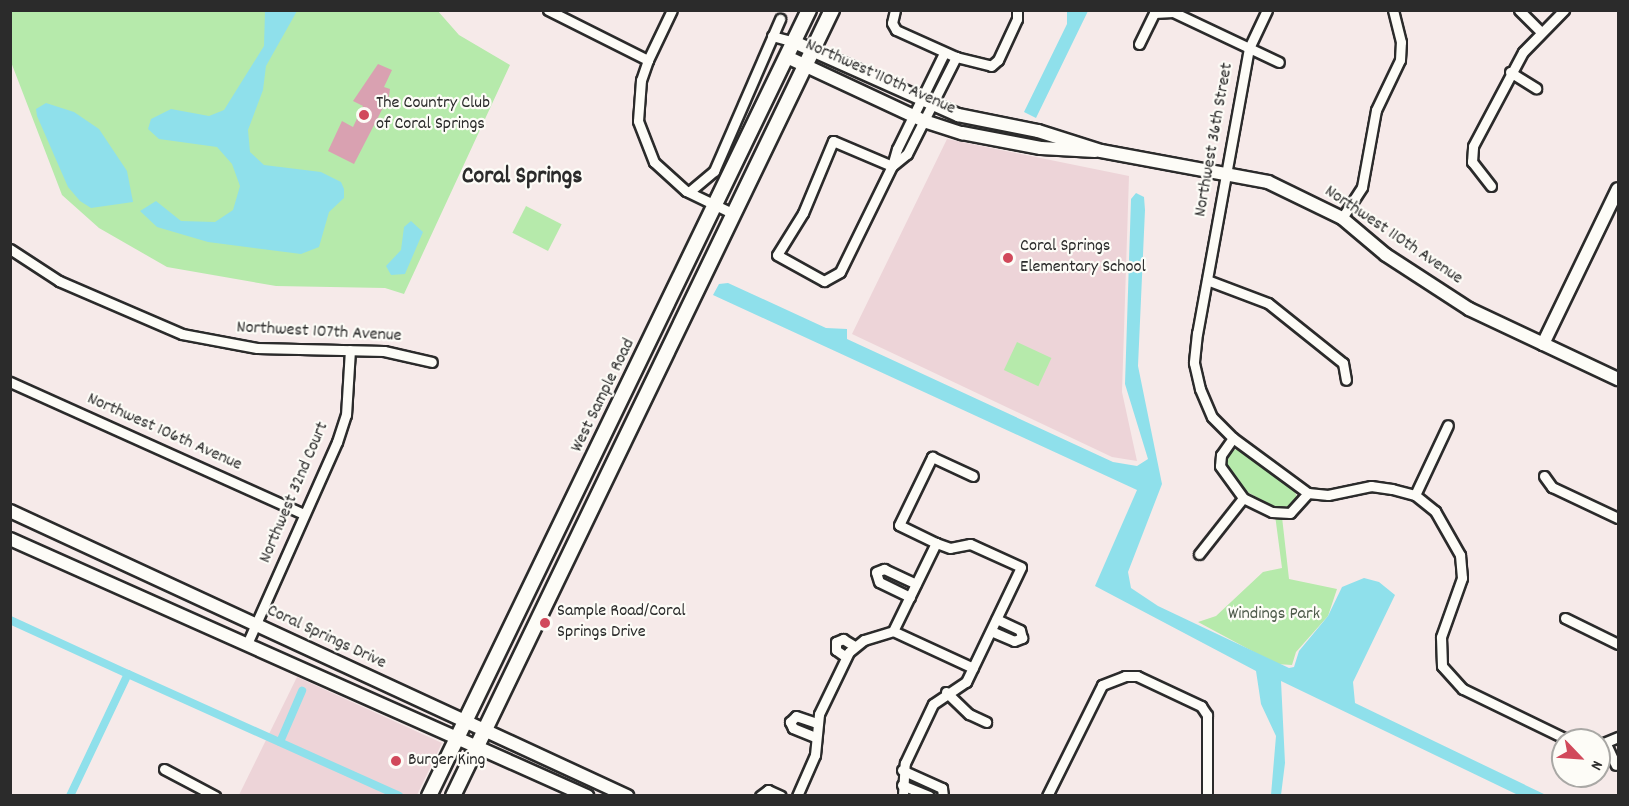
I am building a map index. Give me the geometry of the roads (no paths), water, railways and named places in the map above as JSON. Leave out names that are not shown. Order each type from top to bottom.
[{"type":"main road","name":"West Sample Road","points":[[429,795],[809,10]]},
{"type":"main road","name":"West Sample Road","points":[[453,795],[832,10]]},
{"type":"street","points":[[672,10],[648,60],[637,101],[644,142],[657,165],[689,192],[735,214]]},
{"type":"street","points":[[895,10],[892,23],[896,30],[944,53],[991,66],[998,60],[1017,11]]},
{"type":"street","points":[[1139,44],[1148,22],[1163,10],[1279,62]]},
{"type":"street","name":"Northwest 36th Street","points":[[1267,10],[1249,48],[1194,363],[1212,417],[1233,438],[1308,493]]},
{"type":"street","points":[[1342,218],[1362,187],[1376,110],[1400,60],[1401,42],[1393,10]]},
{"type":"street","points":[[1519,10],[1541,32]]},
{"type":"street","points":[[1491,186],[1472,162],[1473,146],[1510,72],[1541,32],[1564,10]]},
{"type":"street","points":[[549,11],[648,60]]},
{"type":"street","points":[[689,192],[714,171],[780,19]]},
{"type":"street","points":[[772,36],[794,42]]},
{"type":"street","name":"Northwest 110th Avenue","points":[[794,42],[933,107],[1059,136],[1101,151]]},
{"type":"street","points":[[892,166],[833,141],[803,213],[777,255],[824,281],[833,280],[918,118],[920,102],[944,53]]},
{"type":"street","name":"Northwest 110th Avenue","points":[[788,57],[918,118],[996,141],[1101,151],[1268,182],[1342,218],[1429,286],[1618,379]]},
{"type":"street","points":[[918,118],[933,107],[956,57]]},
{"type":"street","points":[[1510,72],[1536,88]]},
{"type":"street","points":[[1543,344],[1618,189]]},
{"type":"street","name":"Northwest 107th Avenue","points":[[10,249],[59,281],[182,334],[257,348],[403,353],[432,362]]},
{"type":"street","points":[[1207,280],[1268,303],[1343,363],[1346,380]]},
{"type":"street","name":"Northwest 32nd Court","points":[[247,644],[346,415],[350,350]]},
{"type":"street","name":"Northwest 106th Avenue","points":[[10,382],[304,514]]},
{"type":"street","points":[[1415,495],[1448,425]]},
{"type":"street","points":[[1233,438],[1221,455],[1220,466],[1243,498],[1272,512],[1290,513],[1308,493],[1329,495],[1371,486],[1415,495],[1435,512],[1460,555],[1459,595],[1441,637],[1442,666],[1463,689],[1551,732]]},
{"type":"street","points":[[903,795],[902,770],[933,704],[946,692],[963,686],[1021,567],[970,544],[950,548],[899,525],[932,456],[973,476]]},
{"type":"street","points":[[1545,476],[1552,487],[1618,519]]},
{"type":"street","points":[[1199,554],[1243,498]]},
{"type":"street","name":"Coral Springs Drive","points":[[10,511],[256,624],[463,723],[627,795]]},
{"type":"street","name":"Coral Springs Drive","points":[[10,539],[587,795]]},
{"type":"street","points":[[796,795],[815,755],[816,723],[846,657],[854,646],[893,631],[936,543]]},
{"type":"street","points":[[910,597],[879,582],[876,572],[884,569],[916,584]]},
{"type":"street","points":[[1565,618],[1618,644]]},
{"type":"street","points":[[991,631],[1014,641],[1022,638],[1020,630],[996,619]]},
{"type":"street","points":[[893,631],[973,668]]},
{"type":"street","points":[[846,657],[836,650],[836,642],[843,639],[854,646]]},
{"type":"street","points":[[1047,795],[1102,685],[1113,678],[1137,676],[1201,706],[1207,715],[1206,795]]},
{"type":"street","points":[[946,692],[969,714],[986,722]]},
{"type":"street","points":[[815,737],[793,728],[790,722],[796,716],[816,723]]},
{"type":"street","points":[[1611,757],[1616,765]]},
{"type":"street","points":[[164,769],[214,795]]},
{"type":"street","points":[[902,770],[942,788],[943,795]]},
{"type":"street","points":[[902,785],[929,795]]},
{"type":"street","points":[[760,795],[768,790],[781,795]]},
{"type":"water","points":[[265,11],[297,11],[266,66],[263,90],[248,130],[250,152],[264,165],[321,172],[341,182],[344,189],[344,198],[329,212],[319,247],[301,254],[208,242],[157,227],[140,211],[156,201],[181,221],[215,222],[233,210],[240,186],[232,164],[217,147],[159,139],[148,129],[151,119],[171,109],[209,116],[224,110],[264,46]]},
{"type":"water","points":[[1067,11],[1088,11],[1036,118],[1024,112],[1067,24]]},
{"type":"water","points":[[46,103],[74,112],[99,129],[127,171],[133,202],[91,208],[80,201],[68,187],[37,116],[36,109]]},
{"type":"water","points":[[1136,193],[1144,197],[1145,210],[1138,366],[1162,484],[1128,572],[1131,588],[1158,606],[1289,668],[1294,667],[1299,651],[1328,616],[1342,587],[1364,578],[1379,582],[1395,595],[1353,682],[1355,703],[1546,795],[1518,795],[1281,681],[1285,763],[1281,795],[1271,795],[1276,736],[1261,704],[1256,671],[1095,586],[1137,490],[713,295],[719,284],[728,283],[826,328],[847,329],[847,339],[1113,462],[1137,466],[1148,459],[1125,384],[1131,199]]},
{"type":"water","points":[[411,221],[423,232],[405,274],[391,275],[386,266],[401,250],[404,227]]},
{"type":"waterway","points":[[10,620],[128,674]]},
{"type":"waterway","points":[[70,796],[128,674],[399,796]]},
{"type":"waterway","points":[[280,742],[302,691]]},
{"type":"place","name":"The Country Club of Coral Springs","points":[[364,115]]},
{"type":"place","name":"Coral Springs Elementary School","points":[[1008,258]]},
{"type":"place","name":"Sample Road/Coral Springs Drive","points":[[545,623]]},
{"type":"place","name":"Burger King","points":[[396,761]]},
{"type":"district","name":"Coral Springs","points":[[522,178]]},
{"type":"park label","name":"Windings Park","points":[[1274,615]]}]
